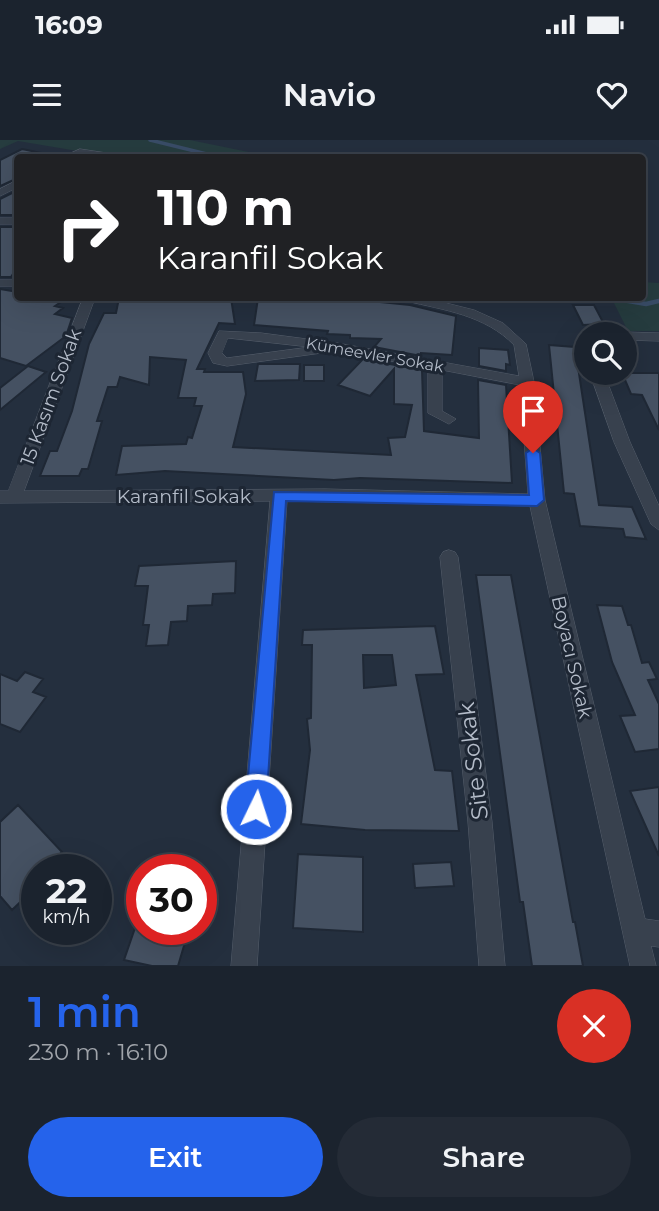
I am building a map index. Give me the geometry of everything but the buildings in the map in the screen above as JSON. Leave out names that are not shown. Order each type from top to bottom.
[{"type":"street","points":[[75,154],[93,154]]},
{"type":"street","name":"15 Kasım Sokak","points":[[7,497],[88,301]]},
{"type":"street","name":"Boyacı Sokak","points":[[423,301],[466,311],[501,329],[520,344],[527,382],[537,500],[647,932],[643,966]]},
{"type":"street","name":"Kümeevler Sokak","points":[[335,347],[227,362],[218,360],[215,353],[223,334],[335,347],[527,382]]},
{"type":"street","points":[[637,336],[659,337]]},
{"type":"street","points":[[435,366],[435,413],[449,419]]},
{"type":"street","points":[[601,385],[622,442],[659,524]]},
{"type":"street","points":[[244,966],[279,495]]},
{"type":"street","name":"Karanfil Sokak","points":[[7,497],[279,495],[537,500]]},
{"type":"street","name":"Site Sokak","points":[[449,557],[479,808],[492,966]]},
{"type":"green space","points":[[0,140],[190,140],[258,154],[95,154],[18,141],[0,149]]},
{"type":"green space","points":[[646,282],[659,283],[659,331],[637,331],[637,322],[624,322],[614,303],[607,301],[646,301]]},
{"type":"waterway","points":[[150,140],[207,154]]},
{"type":"waterway","points":[[628,301],[646,304],[659,301]]},
{"type":"route","points":[[256,809],[279,495],[537,500],[533,453]]}]
